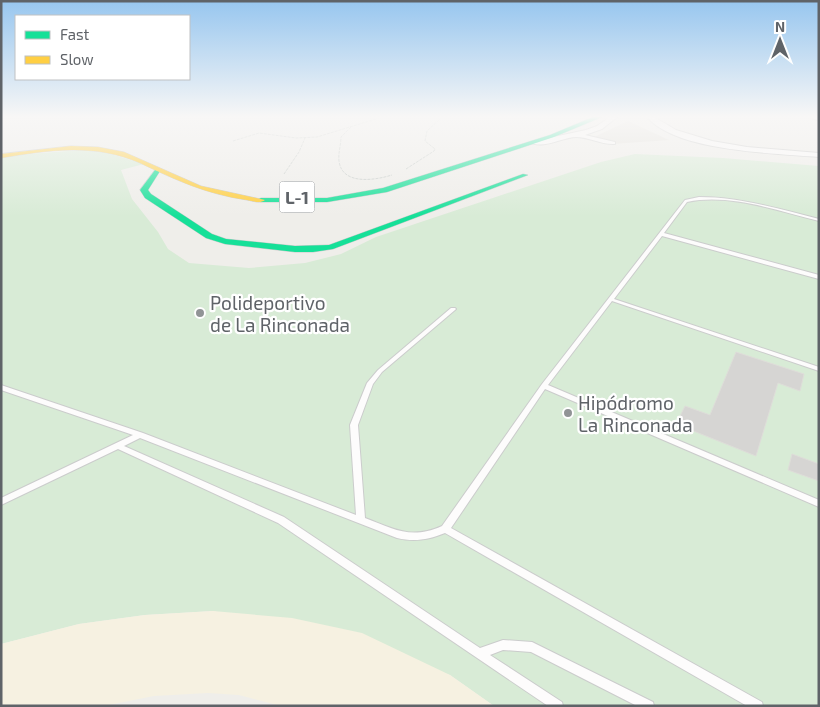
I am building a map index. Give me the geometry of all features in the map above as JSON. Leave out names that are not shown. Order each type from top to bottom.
[{"type":"main road","name":"L-1","points":[[1,155],[37,150]]},
{"type":"main road","name":"L-1","points":[[1,155],[54,150]]},
{"type":"main road","name":"L-1","points":[[104,150],[124,155],[202,189],[230,196],[274,201],[336,199],[397,186],[508,150]]},
{"type":"main road","name":"L-1","points":[[120,150],[223,190],[262,196],[320,196],[355,192],[394,182],[496,150]]},
{"type":"main road","points":[[157,171],[144,190],[148,196],[209,236],[225,241],[295,250],[330,247],[525,175]]},
{"type":"street","points":[[764,150],[819,155]]},
{"type":"lane","points":[[1,387],[140,436],[411,539],[429,536],[445,529],[544,386],[686,201],[704,197],[728,199],[819,220]]},
{"type":"lane","points":[[661,234],[819,277]]},
{"type":"lane","points":[[610,300],[819,369]]},
{"type":"lane","points":[[360,519],[354,425],[370,382],[453,309]]},
{"type":"lane","points":[[544,386],[819,504]]},
{"type":"lane","points":[[1,502],[140,436]]},
{"type":"lane","points":[[118,446],[281,520],[558,706]]},
{"type":"lane","points":[[445,529],[758,706]]},
{"type":"lane","points":[[480,653],[503,645],[532,647],[649,706]]},
{"type":"path","points":[[284,174],[302,150]]},
{"type":"path","points":[[340,150],[339,161],[350,178],[363,179],[392,175]]},
{"type":"path","points":[[406,169],[434,150]]},
{"type":"green space","name":"Hipódromo La Rinconada","points":[[98,150],[144,164],[121,170],[132,199],[158,232],[168,249],[189,263],[249,268],[305,263],[341,254],[376,237],[601,162],[635,154],[723,158],[819,166],[819,706],[494,706],[450,675],[213,611],[145,615],[79,624],[1,644],[1,156]]},
{"type":"sand","points":[[213,611],[292,618],[362,633],[450,675],[494,706],[281,706],[239,695],[208,693],[154,696],[104,706],[1,706],[1,644],[79,624],[145,615]]},
{"type":"building","points":[[736,352],[804,374],[800,391],[778,383],[756,456],[676,424],[685,406],[710,415]]},
{"type":"building","points":[[792,454],[819,464],[819,481],[788,470]]},
{"type":"traffic: fast","points":[[261,200],[327,200],[384,190],[508,150]]},
{"type":"traffic: fast","points":[[157,171],[144,190],[148,196],[209,236],[225,241],[295,249],[330,247],[525,175]]},
{"type":"traffic: slow","points":[[1,156],[42,150]]},
{"type":"traffic: slow","points":[[105,150],[132,157],[199,187],[243,198],[261,200]]},
{"type":"place","name":"Polideportivo de La Rinconada","points":[[200,313]]},
{"type":"place","name":"Hipódromo La Rinconada","points":[[568,413]]}]
